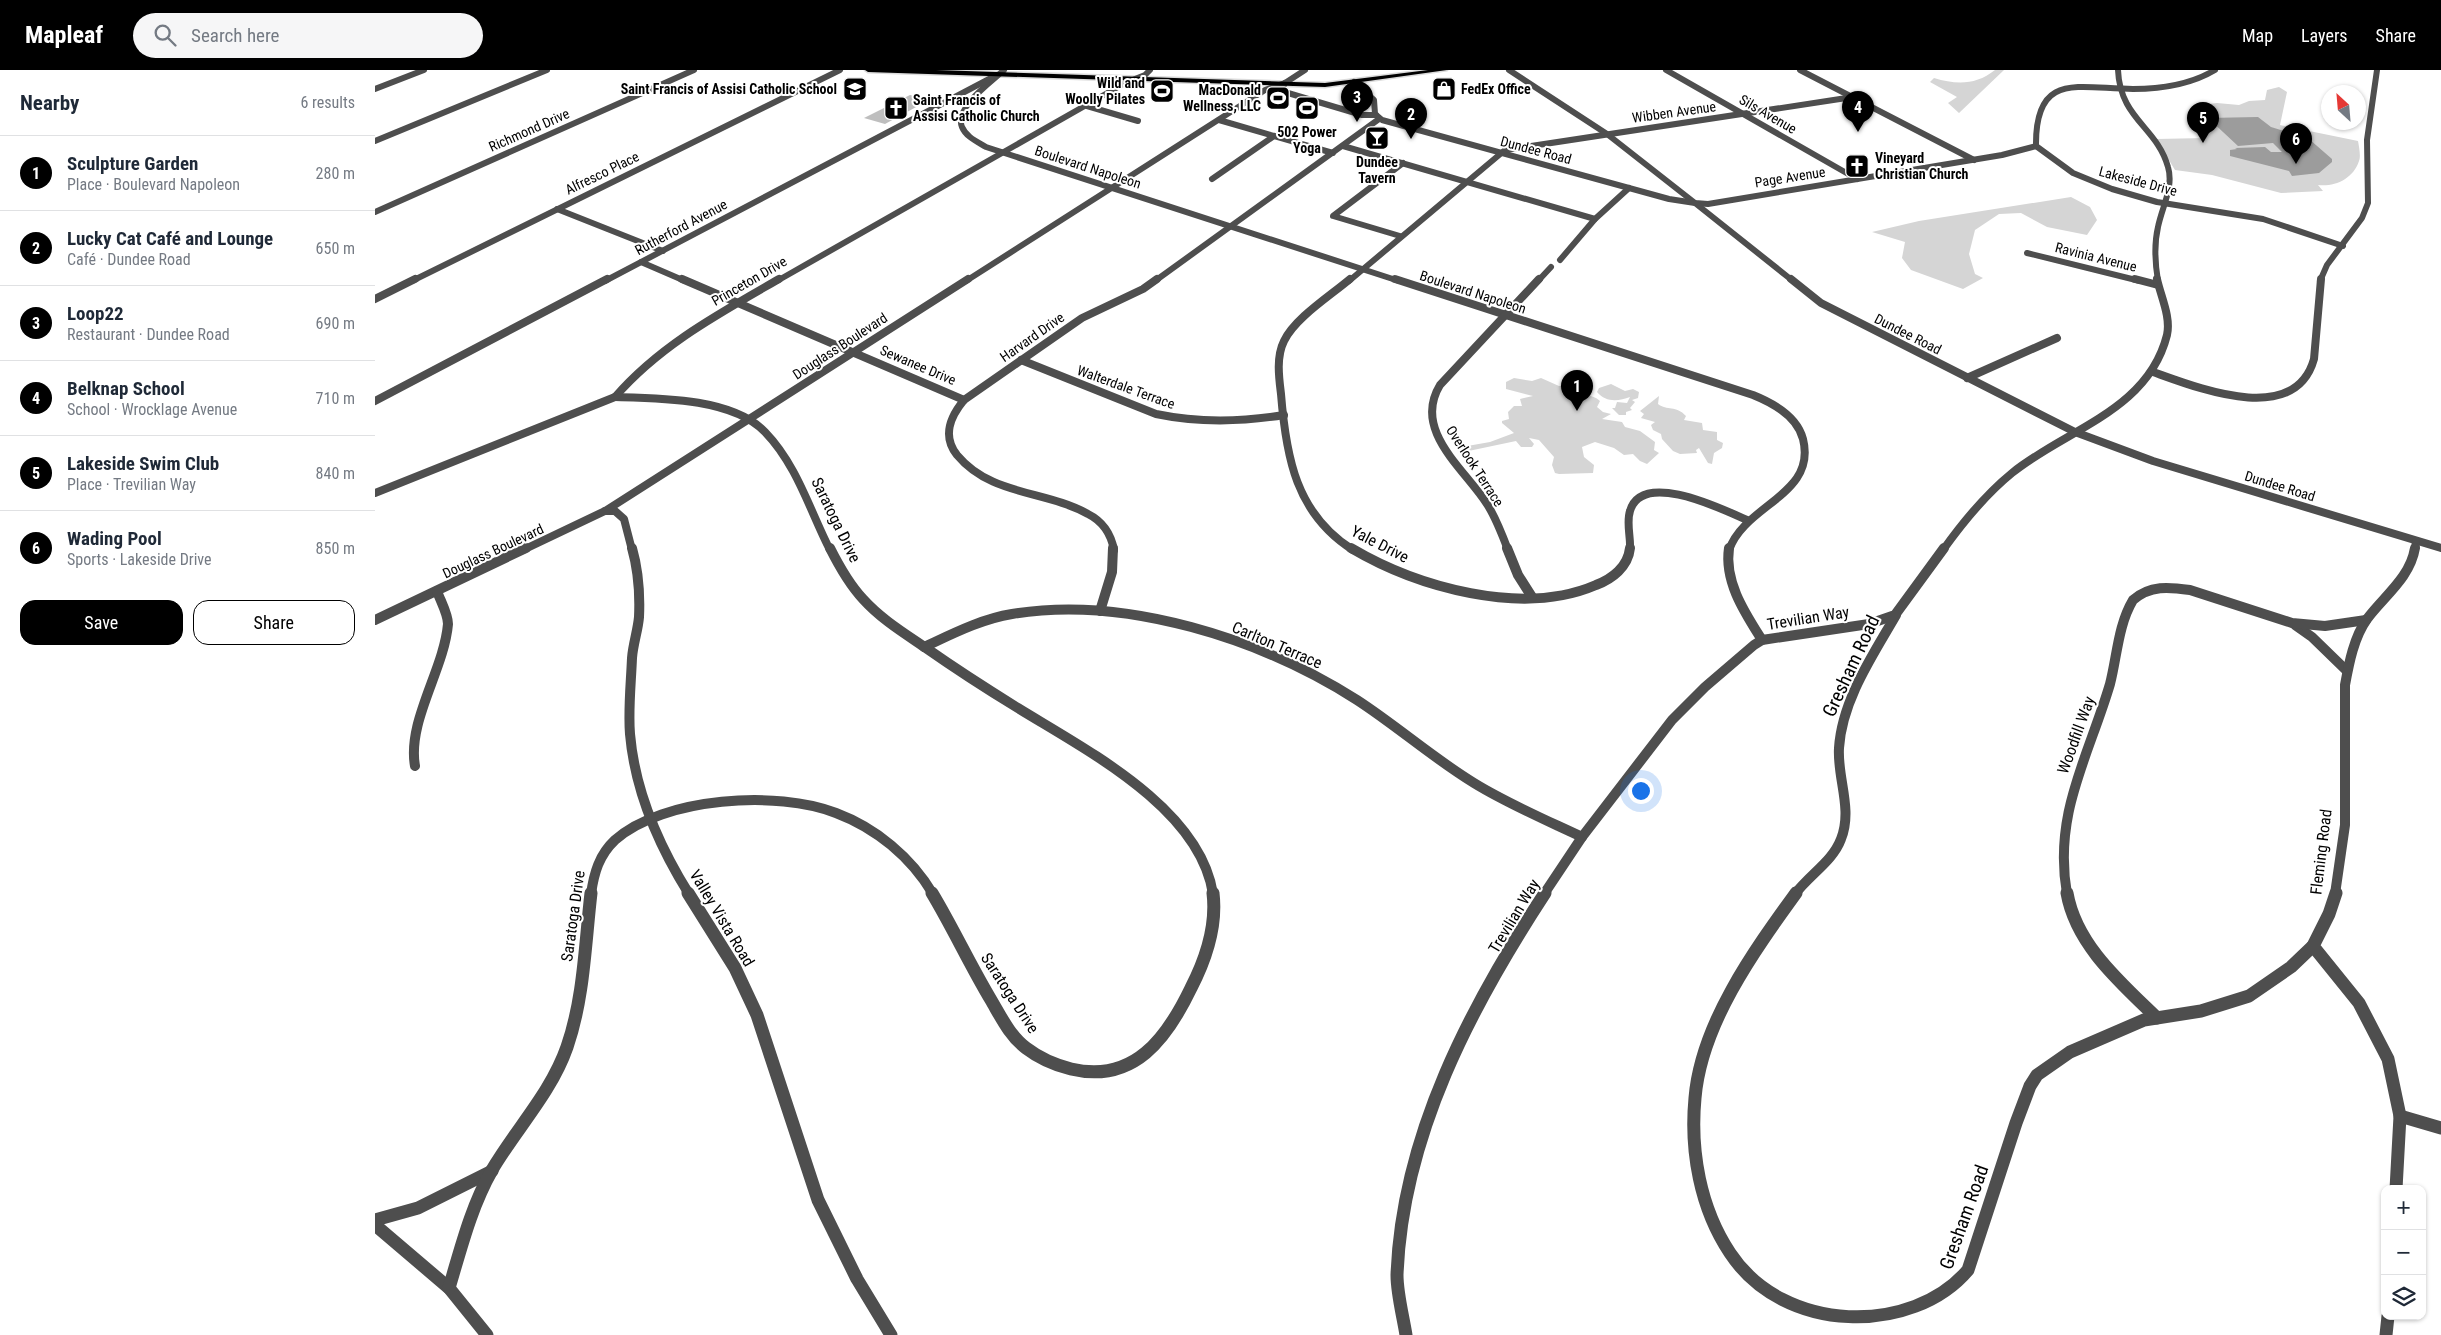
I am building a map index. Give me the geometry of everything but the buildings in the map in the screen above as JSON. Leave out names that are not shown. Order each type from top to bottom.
[{"type":"main road","points":[[868,70],[1325,85],[1444,70]]},
{"type":"street","points":[[375,89],[424,70]]},
{"type":"street","points":[[375,141],[547,70]]},
{"type":"street","name":"Richmond Drive","points":[[375,212],[694,70]]},
{"type":"street","name":"Alfresco Place","points":[[375,299],[840,70]]},
{"type":"street","name":"Princeton Drive","points":[[375,493],[615,397],[627,383],[693,328],[1145,75],[1150,70]]},
{"type":"street","name":"Douglass Boulevard","points":[[375,620],[605,511],[1265,90],[1285,83],[1305,70]]},
{"type":"street","points":[[1509,70],[1607,134],[1695,203]]},
{"type":"street","name":"Sils Avenue","points":[[1666,70],[1857,179]]},
{"type":"street","points":[[1800,70],[1974,160]]},
{"type":"street","points":[[1896,615],[1954,535],[1988,495],[2037,454],[2108,415],[2122,404],[2153,372],[2167,334],[2167,316],[2158,285],[2156,235],[2169,188],[2168,166],[2160,151],[2125,104],[2118,88],[2118,70]]},
{"type":"street","points":[[2036,146],[2038,114],[2052,95],[2075,87],[2134,90],[2184,84],[2197,81],[2215,70]]},
{"type":"street","points":[[2153,372],[2207,389],[2247,397],[2279,395],[2299,386],[2312,369],[2321,277],[2327,265],[2362,218],[2368,203],[2367,140],[2377,70]]},
{"type":"street","name":"Boulevard Napoleon","points":[[1001,73],[967,104],[960,121],[965,133],[973,140],[1003,153],[1753,395],[1773,404],[1789,416],[1804,438],[1807,462],[1794,484],[1747,520],[1737,532],[1729,549],[1729,569],[1739,599],[1762,640]]},
{"type":"street","name":"Rutherford Avenue","points":[[375,402],[953,96],[1001,73]]},
{"type":"street","points":[[1354,82],[1374,100],[1379,118]]},
{"type":"street","name":"Dundee Road","points":[[1285,83],[1282,89],[1288,94],[1629,188],[1695,203],[1821,303],[2075,432],[2153,461],[2441,548]]},
{"type":"street","name":"Wibben Avenue","points":[[1499,153],[1513,148],[1853,98]]},
{"type":"street","points":[[1087,106],[1138,121]]},
{"type":"street","name":"Harvard Drive","points":[[1100,611],[1115,560],[1109,534],[1099,521],[1085,512],[995,484],[966,465],[954,451],[947,436],[950,420],[964,400],[1082,318],[1143,289],[1343,146],[1379,118]]},
{"type":"street","points":[[1219,120],[1333,153]]},
{"type":"street","points":[[1212,178],[1274,136]]},
{"type":"street","points":[[1343,146],[1595,219]]},
{"type":"street","name":"Lakeside Drive","points":[[2036,146],[2073,172],[2086,179],[2119,191],[2165,203],[2263,219],[2343,246]]},
{"type":"street","name":"Page Avenue","points":[[1695,203],[1708,204],[1974,160],[2036,146]]},
{"type":"street","name":"Yale Drive","points":[[1499,153],[1292,328],[1283,341],[1280,365],[1284,415],[1290,459],[1303,499],[1320,523],[1342,543],[1362,556],[1445,588],[1479,596],[1504,598],[1532,597],[1583,590],[1619,571],[1630,550],[1627,517],[1629,510],[1645,496],[1664,492],[1679,495],[1747,520]]},
{"type":"street","points":[[1399,236],[1333,216],[1403,163]]},
{"type":"street","points":[[1560,260],[1595,219],[1629,188]]},
{"type":"street","points":[[557,209],[663,251]]},
{"type":"street","name":"Ravinia Avenue","points":[[2027,253],[2158,285]]},
{"type":"street","name":"Sewanee Drive","points":[[641,262],[855,351],[964,400]]},
{"type":"street","name":"Overlook Terrace","points":[[1532,597],[1511,562],[1488,506],[1441,441],[1431,413],[1433,397],[1440,385],[1507,316],[1551,267]]},
{"type":"street","points":[[1967,378],[2057,338]]},
{"type":"street","name":"Walterdale Terrace","points":[[1021,360],[1156,414],[1173,418],[1219,422],[1284,415]]},
{"type":"street","name":"Saratoga Drive","points":[[449,1288],[465,1233],[491,1171],[531,1112],[566,1048],[578,1009],[595,871],[605,851],[616,839],[650,822],[675,812],[707,804],[755,798],[785,800],[818,806],[846,816],[878,833],[893,845],[920,874],[1014,1038],[1027,1050],[1042,1059],[1068,1069],[1104,1072],[1134,1062],[1147,1052],[1171,1026],[1198,976],[1212,930],[1214,896],[1203,858],[1189,838],[1170,818],[1116,771],[1070,740],[999,699],[924,647],[865,600],[846,579],[830,551],[798,480],[784,456],[759,426],[733,414],[689,402],[615,397]]},
{"type":"street","name":"Valley Vista Road","points":[[605,511],[615,511],[624,519],[636,563],[639,617],[632,655],[630,734],[636,769],[650,822],[673,869],[735,968],[757,1015],[774,1061],[818,1200],[857,1279],[891,1335]]},
{"type":"street","name":"Fleming Road","points":[[2313,946],[2333,904],[2341,863],[2344,822],[2345,685],[2347,671],[2366,620],[2401,581],[2415,556],[2416,541]]},
{"type":"street","name":"Woodfill Way","points":[[2157,1018],[2107,969],[2085,940],[2073,916],[2067,897],[2063,866],[2066,819],[2072,790],[2109,686],[2128,608],[2134,598],[2147,591],[2175,587],[2190,590],[2292,623],[2325,626],[2366,620]]},
{"type":"street","points":[[415,766],[413,755],[418,726],[447,636],[447,614],[437,591]]},
{"type":"street","name":"Carlton Terrace","points":[[924,647],[987,621],[1012,614],[1058,609],[1100,611],[1195,629],[1239,642],[1289,664],[1338,689],[1377,714],[1476,784],[1582,837]]},
{"type":"street","name":"Trevilian Way","points":[[1406,1335],[1397,1277],[1402,1215],[1425,1128],[1443,1076],[1517,936],[1582,837],[1672,720],[1705,687],[1762,640],[1872,623],[1896,615]]},
{"type":"street","name":"Gresham Road","points":[[1844,1329],[1801,1316],[1783,1305],[1756,1284],[1726,1248],[1713,1222],[1699,1173],[1693,1128],[1693,1103],[1696,1080],[1708,1040],[1737,980],[1800,888],[1830,856],[1841,840],[1846,819],[1838,763],[1842,726],[1867,666],[1896,615]]},
{"type":"street","name":"Woodfill Way","points":[[2292,623],[2312,637],[2347,671]]},
{"type":"street","points":[[2313,946],[2343,981],[2375,1029],[2387,1059],[2401,1116],[2396,1185]]},
{"type":"street","name":"Gresham Road","points":[[1931,1313],[1955,1292],[1968,1270],[2016,1124],[2030,1086],[2037,1075],[2049,1064],[2090,1042],[2144,1020],[2217,1008],[2249,996],[2291,967],[2313,946]]},
{"type":"street","points":[[2401,1116],[2441,1128]]},
{"type":"street","points":[[375,1220],[418,1208],[491,1171]]},
{"type":"street","points":[[375,1225],[449,1288],[487,1335]]},
{"type":"street","points":[[2386,1335],[2387,1320]]},
{"type":"shaded area","points":[[1995,70],[2004,70],[1959,113],[1948,103],[1957,97],[1930,82],[1934,78],[1951,82],[1973,81],[1981,79]]},
{"type":"shaded area","points":[[2279,87],[2287,92],[2280,125],[2358,141],[2359,161],[2348,177],[2331,185],[2318,185],[2323,191],[2281,193],[2212,175],[2175,170],[2156,139],[2206,138],[2192,113],[2192,106],[2217,103],[2239,105],[2249,101],[2265,100],[2267,90]]},
{"type":"shaded area","points":[[2258,117],[2271,127],[2309,139],[2332,159],[2332,162],[2319,173],[2292,176],[2289,171],[2230,156],[2230,150],[2237,149],[2235,148],[2265,147],[2271,152],[2282,152],[2273,143],[2238,146],[2208,118]]},
{"type":"shaded area","points":[[2071,197],[2090,207],[2097,220],[2087,235],[2047,227],[2021,213],[1999,214],[1975,230],[1969,254],[1975,274],[1983,278],[1963,289],[1911,270],[1902,258],[1905,242],[1872,232],[1919,221]]},
{"type":"shaded area","points":[[1514,378],[1532,381],[1541,378],[1559,386],[1576,385],[1580,393],[1597,398],[1600,401],[1597,407],[1603,412],[1611,414],[1602,419],[1622,422],[1625,427],[1640,431],[1655,442],[1654,450],[1659,453],[1647,464],[1640,461],[1633,454],[1624,455],[1614,448],[1595,442],[1582,447],[1584,457],[1594,465],[1593,473],[1559,474],[1555,473],[1552,465],[1554,457],[1539,440],[1529,438],[1534,444],[1532,447],[1521,447],[1516,441],[1459,453],[1456,448],[1490,442],[1514,433],[1502,421],[1509,419],[1508,412],[1514,406],[1522,406],[1520,399],[1533,396],[1506,389],[1506,382]]},
{"type":"shaded area","points":[[1611,384],[1625,391],[1633,389],[1639,392],[1638,398],[1632,400],[1635,402],[1630,408],[1632,410],[1626,412],[1626,415],[1619,415],[1612,408],[1615,408],[1617,402],[1627,403],[1630,397],[1613,400],[1604,398],[1597,392],[1599,388]]},
{"type":"shaded area","points":[[1659,396],[1658,404],[1661,406],[1679,410],[1686,416],[1684,420],[1702,423],[1703,430],[1717,432],[1717,440],[1723,443],[1722,448],[1714,453],[1712,464],[1708,463],[1699,448],[1696,450],[1697,453],[1680,454],[1673,451],[1662,439],[1661,434],[1653,430],[1651,425],[1655,422],[1641,418],[1644,414],[1640,411]]},
{"type":"place","name":"Saint Francis of Assisi Catholic School","points":[[855,89]]},
{"type":"place","name":"FedEx Office","points":[[1444,89]]},
{"type":"place","name":"Wild and Woolly Pilates","points":[[1162,91]]},
{"type":"place","name":"MacDonald Wellness, LLC","points":[[1278,98]]},
{"type":"place","name":"Saint Francis of Assisi Catholic Church","points":[[896,108]]},
{"type":"place","name":"502 Power Yoga","points":[[1307,108]]},
{"type":"place","name":"Loop22","points":[[1357,122]]},
{"type":"place","name":"Belknap School","points":[[1858,132]]},
{"type":"place","name":"Dundee Tavern","points":[[1377,138]]},
{"type":"place","name":"Lucky Cat Café and Lounge","points":[[1411,139]]},
{"type":"place","name":"Lakeside Swim Club","points":[[2203,143]]},
{"type":"place","name":"Wading Pool","points":[[2296,164]]},
{"type":"place","name":"Vineyard Christian Church","points":[[1857,166]]},
{"type":"place","name":"Sculpture Garden","points":[[1577,411]]}]
